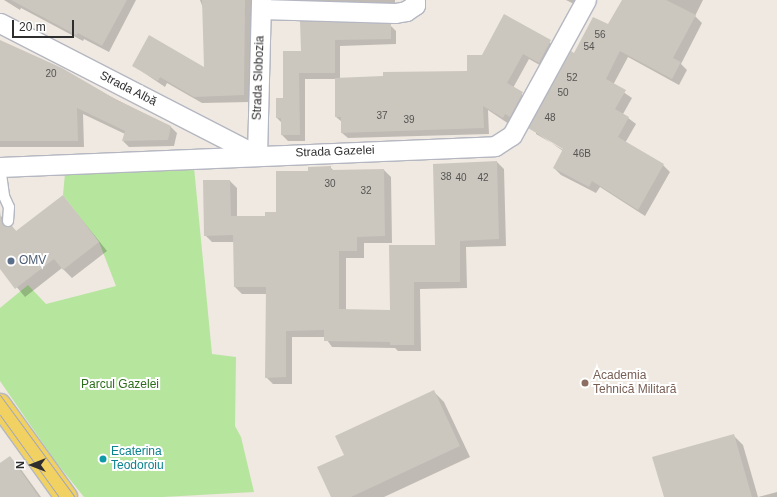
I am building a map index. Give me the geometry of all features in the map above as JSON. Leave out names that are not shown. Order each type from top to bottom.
[{"type":"main road","points":[[0,405],[66,497]]},
{"type":"street","points":[[261,5],[395,13],[406,11],[415,5],[415,0]]},
{"type":"street","name":"Strada Gazelei","points":[[0,167],[495,146],[512,135],[586,0]]},
{"type":"street","name":"Strada Slobozia","points":[[257,156],[261,5]]},
{"type":"street","name":"Strada Albă","points":[[0,23],[257,156]]},
{"type":"lane","points":[[0,167],[2,200],[9,206],[8,221]]},
{"type":"green space","name":"Parcul Gazelei","points":[[193,157],[212,354],[236,357],[235,426],[241,437],[254,492],[163,497],[84,497],[55,461],[0,381],[0,308],[28,285],[46,304],[116,286],[99,242],[63,195],[66,162]]},
{"type":"building","points":[[11,0],[127,0],[102,46],[78,33],[76,35]]},
{"type":"building","points":[[202,0],[245,0],[244,95],[194,97],[160,77],[158,81],[132,66],[149,35],[204,67]]},
{"type":"building","points":[[622,0],[666,0],[696,15],[673,58],[681,62],[672,79],[620,51],[606,79],[626,90],[615,109],[629,117],[618,137],[664,164],[638,210],[592,181],[589,187],[553,168],[563,149],[528,128],[571,51],[574,53],[593,17],[608,24]]},
{"type":"building","points":[[504,14],[551,40],[539,63],[523,54],[507,83],[523,92],[510,117],[505,114],[503,118],[483,106],[484,128],[341,133],[341,117],[335,117],[335,78],[383,76],[383,72],[467,71],[467,55],[482,55]]},
{"type":"building","points":[[300,21],[391,24],[391,39],[335,40],[335,73],[299,73],[300,135],[281,135],[281,118],[276,118],[276,98],[283,98],[283,51],[301,51]]},
{"type":"building","points":[[0,40],[62,68],[117,100],[171,126],[168,140],[122,141],[125,131],[77,108],[78,141],[0,141]]},
{"type":"building","points":[[497,161],[499,239],[460,241],[460,282],[414,282],[414,345],[390,345],[390,342],[324,341],[324,330],[286,331],[286,377],[265,378],[266,287],[234,287],[233,235],[204,236],[203,180],[230,180],[231,216],[265,216],[265,212],[276,212],[276,171],[308,171],[308,167],[331,166],[331,170],[384,169],[385,236],[357,237],[357,251],[339,251],[339,309],[390,310],[389,245],[435,245],[433,164]]},
{"type":"building","points":[[63,195],[99,242],[63,270],[54,259],[15,289],[0,269],[0,211],[2,224],[7,227],[12,226],[16,231]]},
{"type":"building","points":[[434,390],[460,446],[351,497],[331,497],[317,467],[344,455],[335,436]]},
{"type":"building","points":[[734,434],[752,497],[664,497],[652,457]]},
{"type":"building","points":[[10,456],[39,497],[0,497],[0,463]]},
{"type":"tram line","points":[[0,395],[75,497]]},
{"type":"tram line","points":[[0,415],[59,497]]},
{"type":"place","name":"OMV","points":[[11,261]]},
{"type":"place","name":"Academia Tehnică Militară","points":[[585,383]]},
{"type":"place","name":"Ecaterina Teodoroiu","points":[[103,459]]}]
